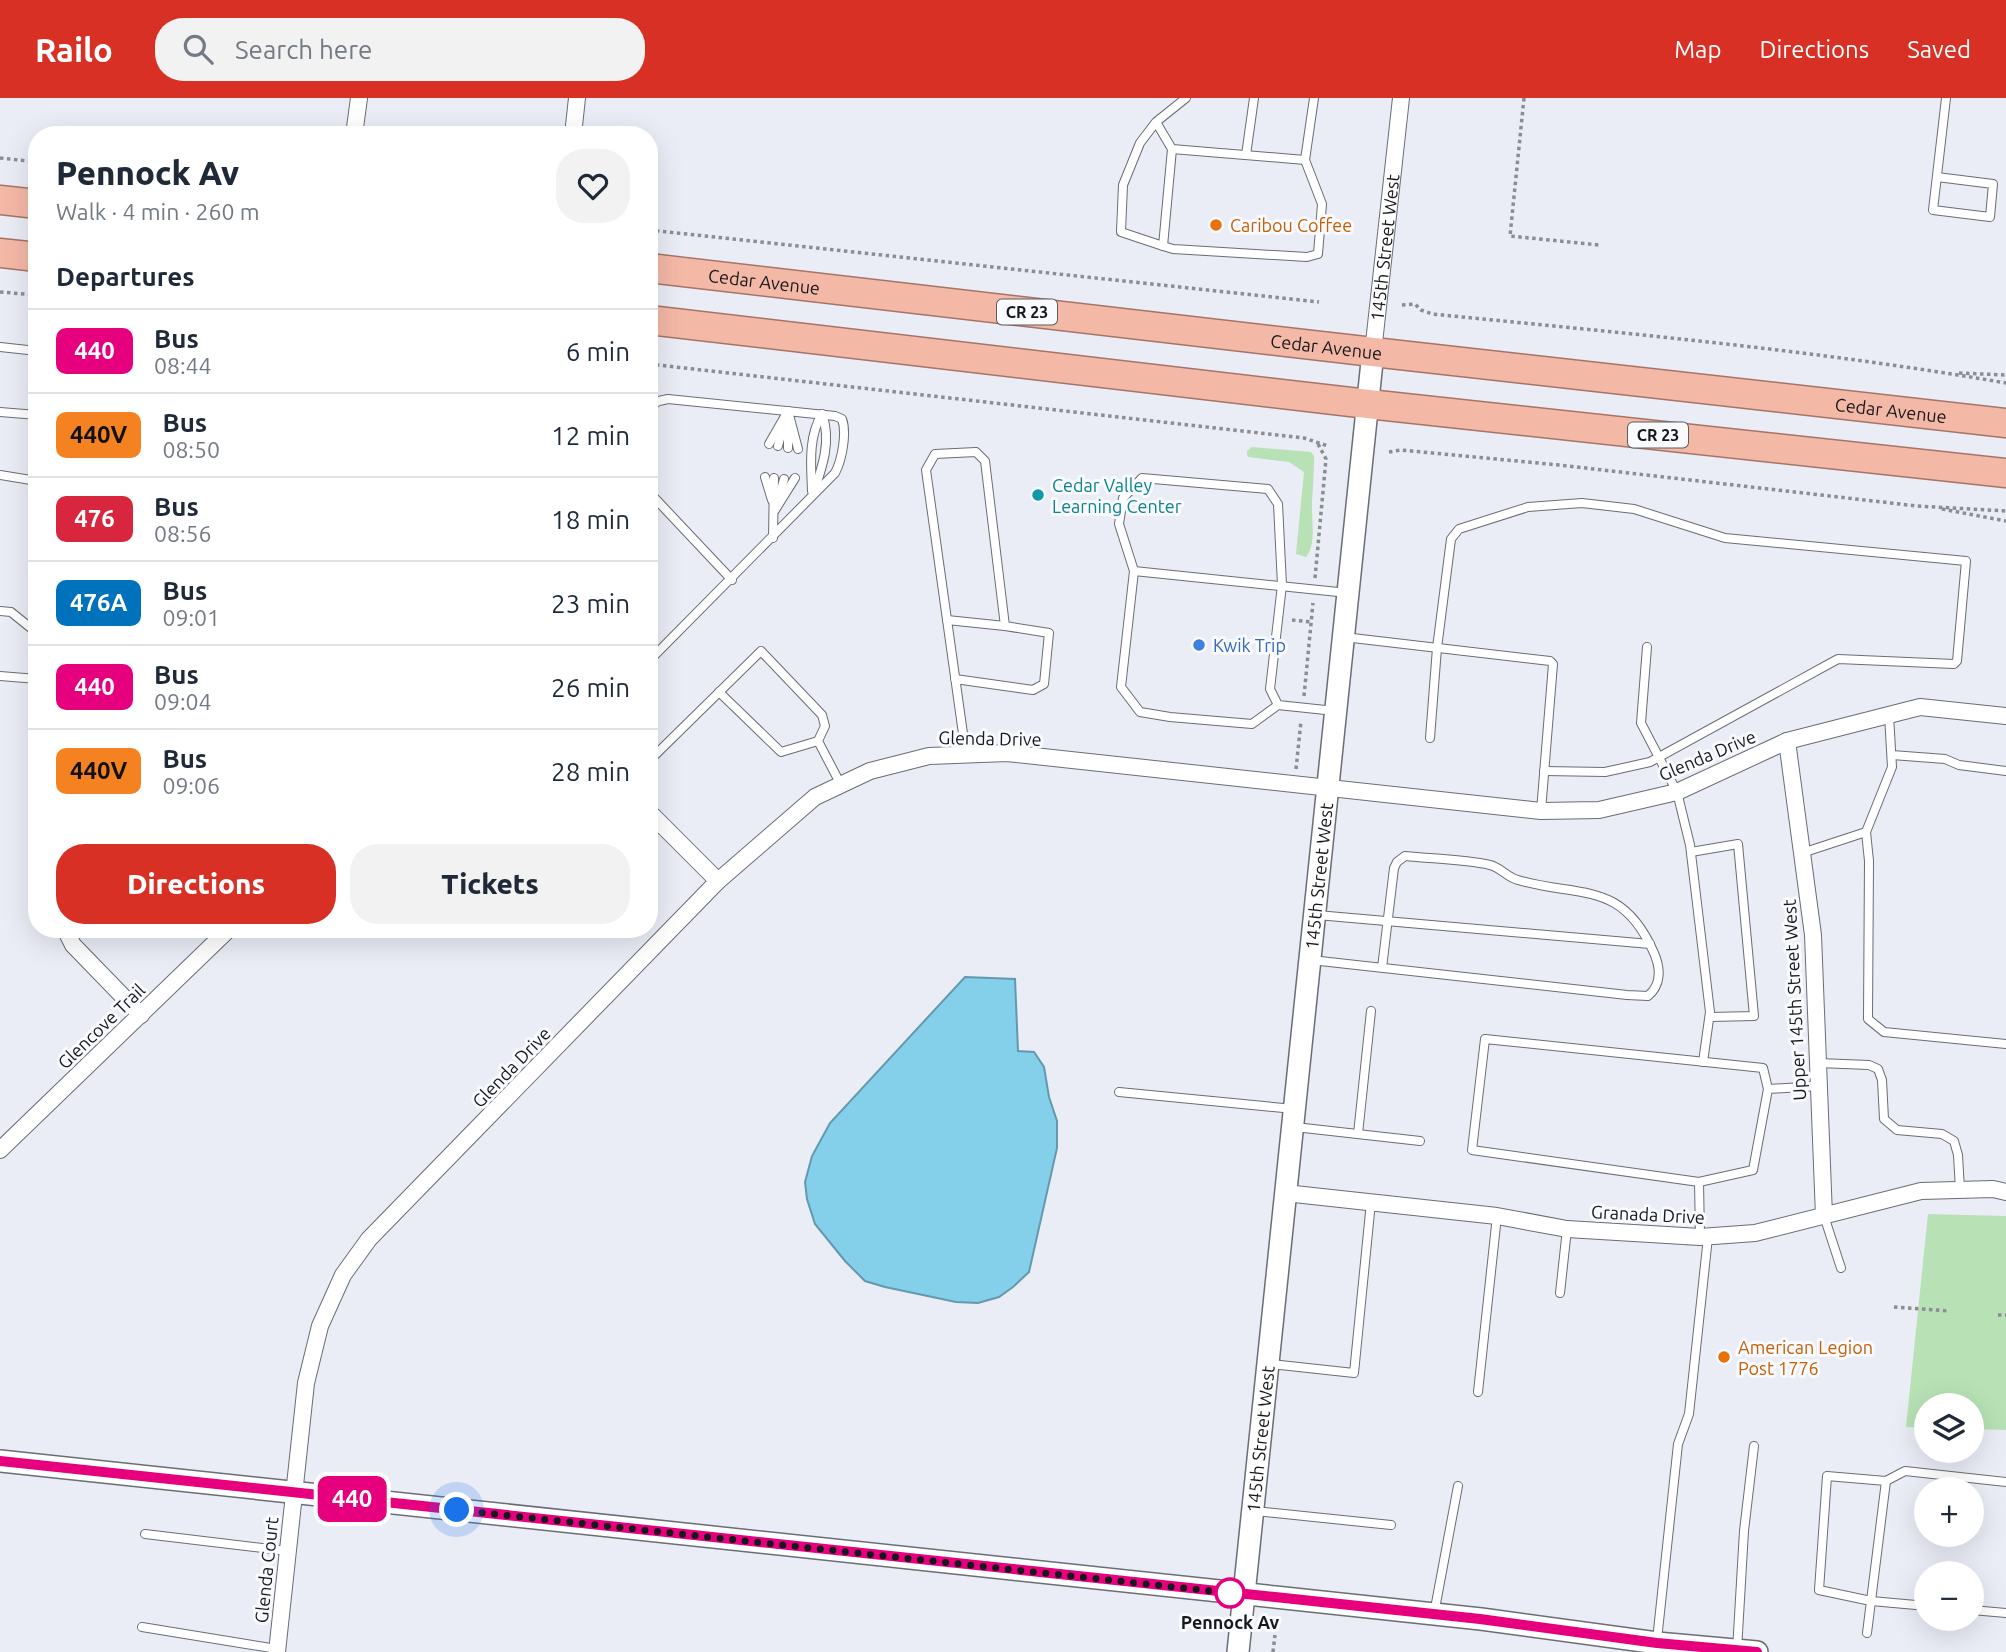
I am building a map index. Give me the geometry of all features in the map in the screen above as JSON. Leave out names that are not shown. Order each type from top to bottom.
[{"type":"highway","points":[[0,200],[28,203]]},
{"type":"highway","points":[[0,214],[28,212]]},
{"type":"highway","points":[[0,253],[28,256]]},
{"type":"highway","name":"Cedar Avenue","points":[[658,269],[2006,423]]},
{"type":"highway","name":"CR 23","points":[[658,321],[1368,404],[2006,473]]},
{"type":"street","points":[[355,126],[359,98]]},
{"type":"street","points":[[574,126],[577,98]]},
{"type":"street","name":"145th Street West","points":[[1238,1652],[1401,98]]},
{"type":"street","name":"Glenda Drive","points":[[294,1493],[306,1383],[320,1326],[343,1275],[369,1238],[718,881],[815,797],[870,771],[929,756],[1007,753],[1541,811],[1599,810],[1677,792],[1787,741],[1920,707],[2006,716]]},
{"type":"street","name":"Upper 145th Street West","points":[[1787,741],[1813,935],[1824,1216]]},
{"type":"street","points":[[658,821],[718,881]]},
{"type":"street","points":[[70,938],[73,945],[141,1015]]},
{"type":"street","name":"Glencove Trail","points":[[0,1150],[220,938]]},
{"type":"street","name":"Granada Drive","points":[[1285,1193],[1497,1216],[1567,1228],[1704,1237],[1755,1233],[1921,1191],[1993,1189],[2006,1192]]},
{"type":"street","points":[[0,1461],[1244,1594],[1657,1643],[1747,1651]]},
{"type":"street","name":"Glenda Court","points":[[277,1650],[294,1493]]},
{"type":"lane","points":[[1186,98],[1156,122],[1140,143],[1123,185],[1121,232],[1173,249],[1307,257],[1318,254],[1322,204],[1305,160],[1314,98]]},
{"type":"lane","points":[[1246,155],[1254,98]]},
{"type":"lane","points":[[1937,177],[1993,184],[1990,217],[1933,210],[1946,98]]},
{"type":"lane","points":[[1156,122],[1172,149],[1163,246]]},
{"type":"lane","points":[[1172,149],[1305,160]]},
{"type":"lane","points":[[0,347],[28,350]]},
{"type":"lane","points":[[658,402],[668,399],[822,414],[842,419],[844,425],[839,465],[835,473],[658,652]]},
{"type":"lane","points":[[773,445],[788,411]]},
{"type":"lane","points":[[788,411],[788,448]]},
{"type":"lane","points":[[788,411],[798,449]]},
{"type":"lane","points":[[0,412],[28,414]]},
{"type":"lane","points":[[813,497],[811,459],[814,427],[822,414]]},
{"type":"lane","points":[[813,497],[824,459],[826,427],[822,414]]},
{"type":"lane","points":[[966,755],[926,470],[935,454],[976,452],[985,461],[1005,626]]},
{"type":"lane","points":[[0,475],[28,480]]},
{"type":"lane","points":[[769,478],[775,510]]},
{"type":"lane","points":[[775,510],[795,478]]},
{"type":"lane","points":[[1278,705],[1270,689],[1282,585],[1278,504],[1268,489],[1142,478],[1123,498],[1119,524],[1134,571],[1121,687],[1140,712],[1252,724],[1278,705],[1335,710]]},
{"type":"lane","points":[[773,538],[775,510],[784,479]]},
{"type":"lane","points":[[658,502],[732,580]]},
{"type":"lane","points":[[1430,738],[1437,648],[1451,539],[1459,528],[1528,507],[1582,503],[1634,509],[1725,538],[1966,561],[1957,661],[1954,664],[1838,659],[1650,762],[1605,772],[1544,771]]},
{"type":"lane","points":[[1134,571],[1348,593]]},
{"type":"lane","points":[[0,611],[11,612],[28,626]]},
{"type":"lane","points":[[947,620],[1049,633],[1044,684],[1033,690],[956,679]]},
{"type":"lane","points":[[1344,637],[1550,661],[1553,664],[1541,811]]},
{"type":"lane","points":[[1647,647],[1641,723],[1677,792],[1691,852],[1710,1017],[1703,1062]]},
{"type":"lane","points":[[658,752],[719,692],[761,652],[822,715],[825,726],[818,741],[781,752],[719,692]]},
{"type":"lane","points":[[0,676],[28,678]]},
{"type":"lane","points":[[1889,715],[1892,767],[1866,832],[1868,1019],[1884,1032],[2006,1044]]},
{"type":"lane","points":[[818,741],[841,785]]},
{"type":"lane","points":[[1892,755],[1945,760],[1959,765],[2006,771]]},
{"type":"lane","points":[[1802,853],[1866,832]]},
{"type":"lane","points":[[1691,852],[1738,844],[1754,1016],[1710,1017]]},
{"type":"lane","points":[[1309,960],[1382,968],[1648,996],[1656,990],[1659,978],[1658,962],[1646,934],[1627,912],[1597,894],[1515,880],[1493,865],[1405,856],[1396,862],[1394,868],[1382,968]]},
{"type":"lane","points":[[1314,915],[1650,944]]},
{"type":"lane","points":[[1358,1134],[1371,1011]]},
{"type":"lane","points":[[1485,1039],[1703,1062],[1763,1068],[1768,1089],[1753,1170],[1699,1182],[1472,1150],[1485,1039]]},
{"type":"lane","points":[[1818,1063],[1869,1065],[1878,1069],[1882,1080],[1884,1119],[1897,1130],[1942,1134],[1954,1141],[1958,1155],[1960,1190]]},
{"type":"lane","points":[[1768,1089],[1819,1086]]},
{"type":"lane","points":[[1119,1092],[1293,1118],[1358,1134],[1420,1141]]},
{"type":"lane","points":[[1657,1643],[1678,1444],[1689,1414],[1704,1237],[1699,1182]]},
{"type":"lane","points":[[1268,1364],[1354,1373],[1371,1202]]},
{"type":"lane","points":[[1478,1392],[1497,1216]]},
{"type":"lane","points":[[1824,1216],[1841,1268]]},
{"type":"lane","points":[[1560,1293],[1567,1228]]},
{"type":"lane","points":[[1747,1651],[1744,1531],[1754,1446]]},
{"type":"lane","points":[[1914,1605],[1871,1601],[1819,1590],[1827,1476],[1886,1481],[1905,1471],[2006,1482]]},
{"type":"lane","points":[[1867,1633],[1886,1481]]},
{"type":"lane","points":[[1434,1615],[1458,1486]]},
{"type":"lane","points":[[1253,1511],[1391,1525]]},
{"type":"lane","points":[[145,1534],[288,1551]]},
{"type":"lane","points":[[1984,1611],[2006,1614]]},
{"type":"lane","points":[[142,1627],[277,1650]]},
{"type":"path","points":[[1524,98],[1510,236],[1599,245]]},
{"type":"path","points":[[0,158],[28,161]]},
{"type":"path","points":[[658,231],[1319,302]]},
{"type":"path","points":[[0,292],[28,294]]},
{"type":"path","points":[[1402,305],[1415,304],[1421,310],[1432,314],[1767,349],[2006,383]]},
{"type":"path","points":[[658,365],[1304,438],[1328,446]]},
{"type":"path","points":[[1943,372],[2006,375]]},
{"type":"path","points":[[1294,784],[1326,460],[1317,442]]},
{"type":"path","points":[[1389,452],[1401,450],[1926,506],[2006,511]]},
{"type":"path","points":[[1926,506],[2006,521]]},
{"type":"path","points":[[1291,620],[1311,622]]},
{"type":"path","points":[[1894,1307],[1948,1311]]},
{"type":"path","points":[[1998,1315],[2006,1315]]},
{"type":"path","points":[[1273,1652],[1275,1634]]},
{"type":"green space","points":[[1252,447],[1311,452],[1314,456],[1312,538],[1306,557],[1296,554],[1304,472],[1289,462],[1249,457],[1247,451]]},
{"type":"green space","points":[[1928,1214],[2006,1216],[2006,1430],[1984,1429],[1984,1393],[1914,1393],[1914,1427],[1906,1427]]},
{"type":"water","points":[[965,977],[1015,979],[1018,1051],[1034,1052],[1044,1067],[1049,1097],[1057,1121],[1057,1148],[1029,1272],[999,1297],[978,1303],[956,1302],[865,1281],[815,1224],[805,1182],[812,1156],[830,1123]]},
{"type":"bus line","name":"440","points":[[0,1461],[1480,1619],[1657,1643],[1757,1652]]},
{"type":"place","name":"Caribou Coffee","points":[[1216,225]]},
{"type":"place","name":"Cedar Valley Learning Center","points":[[1038,495]]},
{"type":"place","name":"Kwik Trip","points":[[1199,645]]},
{"type":"place","name":"American Legion Post 1776","points":[[1724,1357]]},
{"type":"place","name":"Pennock Av","points":[[1230,1593]]},
{"type":"route","points":[[457,1510],[1230,1593]]}]
